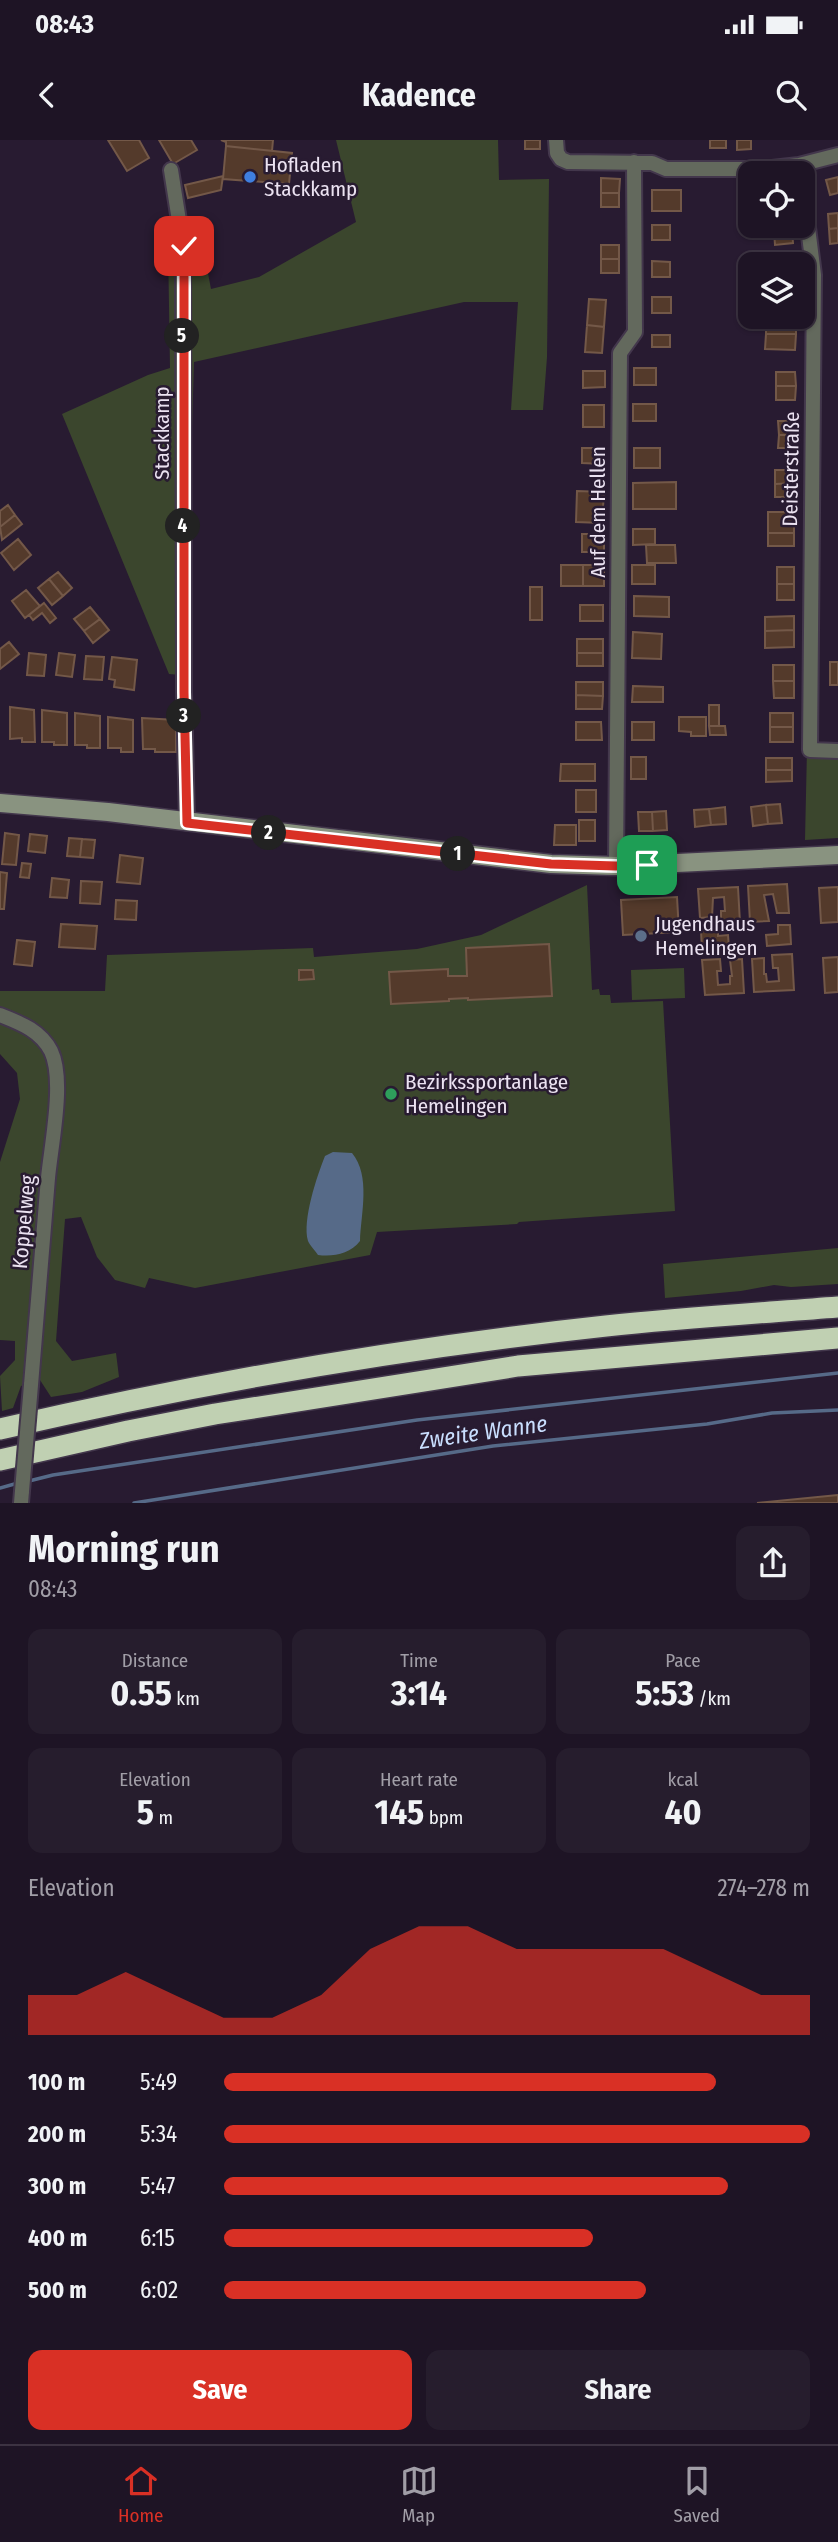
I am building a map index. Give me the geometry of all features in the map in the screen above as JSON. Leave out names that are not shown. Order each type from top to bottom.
[{"type":"highway","points":[[0,1429],[211,1384],[370,1357],[607,1326],[838,1307]]},
{"type":"highway","points":[[0,1460],[203,1417],[518,1366],[838,1338]]},
{"type":"main road","points":[[0,803],[108,812],[551,864],[616,866],[838,855]]},
{"type":"street","points":[[556,140],[557,153],[561,159],[568,162],[652,163],[666,169],[738,169]]},
{"type":"street","points":[[815,163],[838,155]]},
{"type":"street","name":"Auf dem Hellen","points":[[616,866],[620,353],[635,332],[634,162]]},
{"type":"street","name":"Stackkamp","points":[[171,170],[184,246],[183,636],[187,823]]},
{"type":"street","name":"Deisterstraße","points":[[809,238],[814,275],[810,750],[838,751]]},
{"type":"street","name":"Koppelweg","points":[[0,1016],[30,1027],[51,1051],[56,1076],[57,1102],[21,1497]]},
{"type":"green space","points":[[336,140],[498,140],[499,180],[549,179],[547,357],[543,410],[511,410],[518,302],[464,302],[194,362],[191,461],[178,462],[181,675],[169,674],[62,414],[148,375],[170,368],[168,244],[201,237],[211,289],[259,277],[356,222]]},
{"type":"green space","points":[[807,749],[838,749],[838,838],[805,840]]},
{"type":"green space","name":"Bezirkssportanlage Hemelingen","points":[[587,885],[592,990],[599,989],[600,995],[610,995],[611,1003],[663,1001],[675,1211],[377,1232],[370,1255],[195,1288],[149,1278],[145,1288],[115,1280],[97,1257],[81,1217],[65,1219],[56,1341],[72,1361],[116,1353],[119,1377],[82,1392],[51,1397],[40,1380],[21,1386],[13,1408],[2,1411],[0,1376],[15,1360],[15,1341],[0,1340],[0,1162],[20,1099],[17,1073],[0,1054],[0,991],[105,991],[107,955],[313,948],[314,957],[417,949],[481,935]]},
{"type":"green space","points":[[684,968],[685,998],[632,1000],[631,970]]},
{"type":"green space","points":[[838,1248],[838,1284],[791,1287],[774,1285],[665,1298],[663,1264]]},
{"type":"water","points":[[333,1152],[352,1153],[358,1162],[364,1195],[360,1241],[341,1254],[318,1255],[308,1241],[307,1222],[325,1156]]},
{"type":"building","points":[[108,140],[139,140],[149,158],[127,171]]},
{"type":"building","points":[[159,140],[191,140],[197,150],[173,164]]},
{"type":"building","points":[[221,140],[273,140],[272,151],[226,146],[226,142]]},
{"type":"building","points":[[525,140],[540,140],[540,149],[525,149]]},
{"type":"building","points":[[710,140],[726,140],[726,148],[710,148]]},
{"type":"building","points":[[737,140],[751,140],[751,149],[737,150]]},
{"type":"building","points":[[226,146],[292,153],[289,184],[223,179]]},
{"type":"building","points":[[223,176],[221,190],[188,198],[185,185]]},
{"type":"building","points":[[838,177],[838,193],[830,195],[826,180]]},
{"type":"building","points":[[601,178],[620,179],[619,193],[601,193]]},
{"type":"building","points":[[652,190],[681,190],[681,211],[652,211]]},
{"type":"building","points":[[601,193],[619,193],[619,207],[601,207]]},
{"type":"building","points":[[838,213],[838,228],[829,229],[828,214]]},
{"type":"building","points":[[652,225],[670,225],[670,240],[652,240]]},
{"type":"building","points":[[838,228],[838,243],[830,244],[829,229]]},
{"type":"building","points":[[774,238],[793,238],[793,243],[775,245]]},
{"type":"building","points":[[601,245],[619,245],[619,259],[601,259]]},
{"type":"building","points":[[601,259],[619,259],[619,273],[601,273]]},
{"type":"building","points":[[652,261],[670,262],[670,277],[652,277]]},
{"type":"building","points":[[652,297],[671,297],[671,313],[652,313]]},
{"type":"building","points":[[589,299],[606,300],[604,327],[587,325]]},
{"type":"building","points":[[587,325],[604,327],[602,353],[585,352]]},
{"type":"building","points":[[766,329],[796,329],[796,334],[766,334]]},
{"type":"building","points":[[766,334],[796,334],[795,350],[765,349]]},
{"type":"building","points":[[652,335],[670,335],[670,347],[652,347]]},
{"type":"building","points":[[634,368],[656,368],[656,385],[634,385]]},
{"type":"building","points":[[583,371],[605,371],[605,387],[583,388]]},
{"type":"building","points":[[776,372],[795,372],[796,386],[776,386]]},
{"type":"building","points":[[776,386],[796,386],[795,400],[776,400]]},
{"type":"building","points":[[633,404],[656,404],[656,421],[633,421]]},
{"type":"building","points":[[583,405],[604,405],[604,427],[583,427]]},
{"type":"building","points":[[778,421],[795,421],[795,435],[779,435]]},
{"type":"building","points":[[779,435],[795,435],[795,448],[778,448]]},
{"type":"building","points":[[582,448],[604,448],[604,464],[582,463]]},
{"type":"building","points":[[634,448],[660,448],[660,468],[634,468]]},
{"type":"building","points":[[775,470],[794,470],[795,483],[775,484]]},
{"type":"building","points":[[676,482],[676,509],[633,509],[633,483]]},
{"type":"building","points":[[795,483],[795,497],[775,497],[775,484]]},
{"type":"building","points":[[577,491],[604,492],[602,523],[576,522]]},
{"type":"building","points":[[8,505],[15,515],[0,527],[0,511]]},
{"type":"building","points":[[768,512],[794,512],[794,533],[768,533]]},
{"type":"building","points":[[15,515],[22,524],[2,540],[0,527]]},
{"type":"building","points":[[633,529],[655,529],[655,544],[633,545]]},
{"type":"building","points":[[768,533],[794,533],[794,546],[768,546]]},
{"type":"building","points":[[582,534],[604,534],[604,552],[582,552]]},
{"type":"building","points":[[18,539],[31,555],[14,570],[1,553]]},
{"type":"building","points":[[646,545],[675,545],[676,563],[647,563]]},
{"type":"building","points":[[561,565],[583,565],[583,586],[561,586]]},
{"type":"building","points":[[583,565],[604,565],[604,586],[583,586]]},
{"type":"building","points":[[632,565],[655,565],[655,584],[632,584]]},
{"type":"building","points":[[777,567],[794,567],[794,584],[777,584]]},
{"type":"building","points":[[58,572],[72,588],[63,596],[49,579]]},
{"type":"building","points":[[49,579],[63,596],[52,605],[38,588]]},
{"type":"building","points":[[777,584],[794,584],[794,600],[777,600]]},
{"type":"building","points":[[530,587],[542,587],[542,620],[530,620]]},
{"type":"building","points":[[26,590],[40,606],[25,618],[12,601]]},
{"type":"building","points":[[634,596],[669,597],[669,617],[634,616]]},
{"type":"building","points":[[44,603],[56,618],[50,623],[42,613],[33,620],[29,615]]},
{"type":"building","points":[[580,605],[603,605],[603,621],[580,621]]},
{"type":"building","points":[[90,607],[100,619],[84,631],[74,619]]},
{"type":"building","points":[[794,616],[794,630],[765,631],[765,617]]},
{"type":"building","points":[[100,619],[109,630],[93,643],[84,631]]},
{"type":"building","points":[[794,630],[794,647],[765,648],[765,631]]},
{"type":"building","points":[[633,632],[662,634],[661,659],[632,658]]},
{"type":"building","points":[[577,639],[603,639],[603,653],[577,653]]},
{"type":"building","points":[[9,642],[19,654],[0,669],[0,649]]},
{"type":"building","points":[[29,653],[46,655],[44,676],[27,675]]},
{"type":"building","points":[[59,653],[75,655],[72,677],[56,675]]},
{"type":"building","points":[[577,653],[603,653],[603,666],[577,666]]},
{"type":"building","points":[[86,656],[104,657],[102,680],[84,679]]},
{"type":"building","points":[[112,657],[137,660],[134,690],[114,687],[115,680],[109,679]]},
{"type":"building","points":[[830,662],[838,662],[838,685],[830,685]]},
{"type":"building","points":[[773,665],[794,665],[794,681],[773,681]]},
{"type":"building","points":[[773,681],[794,681],[794,698],[774,698]]},
{"type":"building","points":[[576,682],[603,682],[603,696],[576,695]]},
{"type":"building","points":[[633,686],[663,687],[663,702],[632,702]]},
{"type":"building","points":[[576,695],[603,696],[602,709],[576,709]]},
{"type":"building","points":[[709,705],[719,705],[719,726],[709,726]]},
{"type":"building","points":[[10,707],[34,710],[35,742],[22,742],[22,738],[10,739]]},
{"type":"building","points":[[42,710],[67,713],[67,745],[42,742]]},
{"type":"building","points":[[75,713],[100,716],[100,748],[75,745]]},
{"type":"building","points":[[770,713],[793,713],[793,727],[770,727]]},
{"type":"building","points":[[108,717],[133,720],[133,752],[108,748]]},
{"type":"building","points":[[679,717],[706,717],[706,736],[691,736],[691,732],[679,731]]},
{"type":"building","points":[[142,718],[176,720],[176,752],[143,749]]},
{"type":"building","points":[[576,722],[601,722],[602,740],[576,740]]},
{"type":"building","points":[[632,722],[654,722],[654,740],[632,740]]},
{"type":"building","points":[[709,726],[725,726],[726,735],[710,735]]},
{"type":"building","points":[[770,727],[793,727],[793,742],[770,742]]},
{"type":"building","points":[[631,757],[646,757],[646,779],[631,779]]},
{"type":"building","points":[[766,758],[792,758],[792,770],[766,770]]},
{"type":"building","points":[[561,764],[595,764],[595,781],[560,781]]},
{"type":"building","points":[[766,770],[792,770],[792,781],[766,782]]},
{"type":"building","points":[[576,790],[596,790],[596,812],[576,812]]},
{"type":"building","points":[[780,804],[782,823],[768,824],[766,805]]},
{"type":"building","points":[[766,805],[768,824],[753,826],[751,807]]},
{"type":"building","points":[[725,807],[726,824],[711,825],[709,809]]},
{"type":"building","points":[[709,809],[711,825],[695,827],[694,810]]},
{"type":"building","points":[[666,811],[667,830],[653,831],[652,812]]},
{"type":"building","points":[[638,812],[652,812],[653,831],[639,831]]},
{"type":"building","points":[[579,820],[595,820],[595,841],[579,841]]},
{"type":"building","points":[[555,825],[576,825],[576,845],[554,845]]},
{"type":"building","points":[[5,833],[19,835],[16,865],[2,864]]},
{"type":"building","points":[[30,834],[47,836],[45,853],[28,851]]},
{"type":"building","points":[[69,838],[82,839],[80,857],[67,856]]},
{"type":"building","points":[[82,839],[95,840],[93,858],[80,857]]},
{"type":"building","points":[[120,855],[143,858],[140,884],[117,882]]},
{"type":"building","points":[[22,863],[31,864],[29,878],[20,877]]},
{"type":"building","points":[[0,872],[7,873],[4,909],[0,909]]},
{"type":"building","points":[[52,878],[69,880],[67,898],[50,897]]},
{"type":"building","points":[[81,881],[102,882],[100,904],[80,903]]},
{"type":"building","points":[[787,884],[789,913],[777,913],[773,894],[764,895],[769,921],[750,922],[748,886]]},
{"type":"building","points":[[738,887],[740,923],[721,924],[721,911],[725,911],[724,897],[713,898],[712,917],[700,918],[698,889]]},
{"type":"building","points":[[838,887],[838,922],[821,923],[819,888]]},
{"type":"building","points":[[677,897],[679,932],[623,935],[621,900]]},
{"type":"building","points":[[116,900],[137,901],[136,920],[115,919]]},
{"type":"building","points":[[61,924],[97,926],[95,949],[59,947]]},
{"type":"building","points":[[778,925],[790,925],[791,944],[767,946],[766,935],[778,934]]},
{"type":"building","points":[[718,930],[718,936],[728,935],[729,948],[702,950],[701,931]]},
{"type":"building","points":[[17,940],[35,942],[32,966],[14,964]]},
{"type":"building","points":[[549,944],[552,996],[468,998],[391,1004],[389,972],[448,969],[448,976],[467,976],[466,948]]},
{"type":"building","points":[[792,954],[794,990],[754,992],[752,959],[764,958],[767,982],[779,981],[778,968],[773,968],[772,955]]},
{"type":"building","points":[[838,957],[838,992],[825,993],[823,958]]},
{"type":"building","points":[[720,959],[718,985],[730,984],[730,960],[742,959],[744,993],[705,995],[702,960]]},
{"type":"building","points":[[299,970],[313,970],[314,979],[299,980]]},
{"type":"building","points":[[838,1495],[838,1503],[757,1503]]},
{"type":"waterway","points":[[25,1482],[53,1475],[417,1420],[838,1373]]},
{"type":"waterway","name":"Zweite Wanne","points":[[134,1503],[493,1446],[707,1424],[772,1413],[838,1410]]},
{"type":"waterway","points":[[0,1488],[18,1483]]},
{"type":"place","name":"Hofladen Stackkamp","points":[[250,177]]},
{"type":"place","name":"Jugendhaus Hemelingen","points":[[641,936]]},
{"type":"place","name":"Bezirkssportanlage Hemelingen","points":[[391,1094]]},
{"type":"route","points":[[184,246],[182,360],[187,823],[551,864],[647,865]]}]
